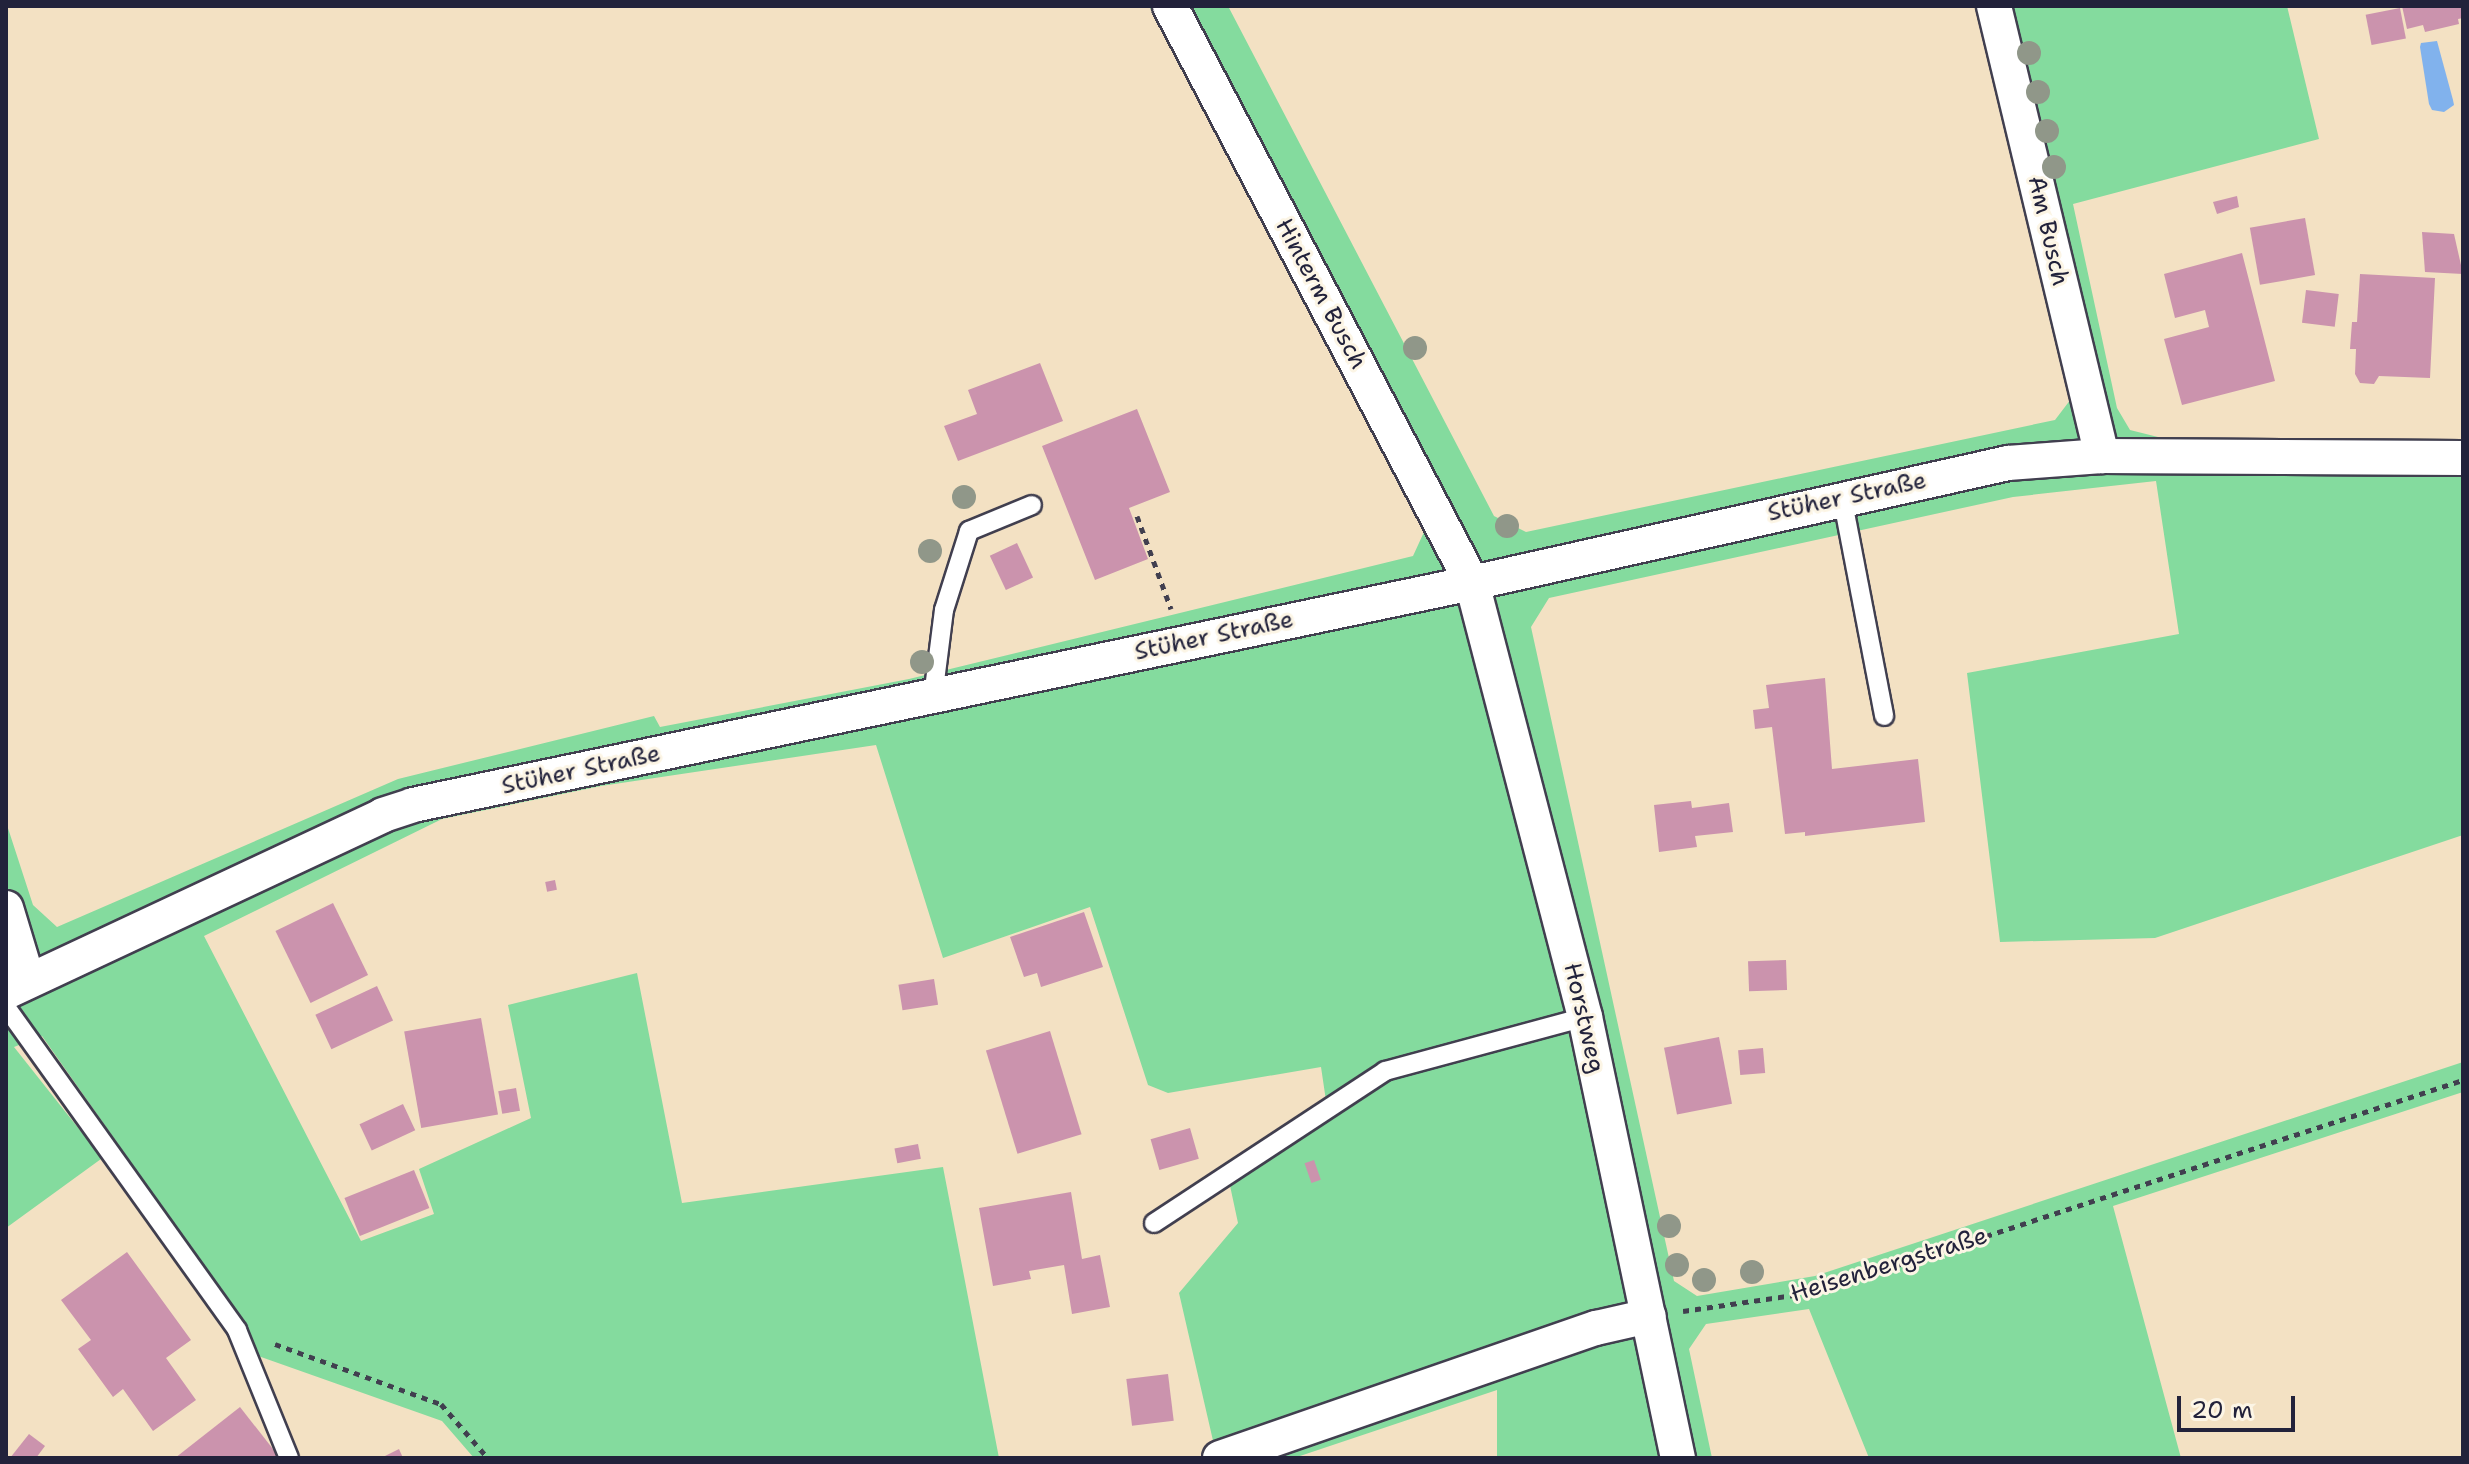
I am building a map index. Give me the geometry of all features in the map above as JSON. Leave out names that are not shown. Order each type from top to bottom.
[{"type":"street","name":"Hinterm Busch","points":[[1170,6],[1472,583]]},
{"type":"street","name":"Am Busch","points":[[1994,6],[2102,456]]},
{"type":"street","name":"Stüher Straße","points":[[17,987],[383,815],[413,805],[933,697],[1183,641],[1472,583],[1842,497],[2008,463],[2102,456],[2460,461]]},
{"type":"street","name":"Horstweg","points":[[1472,583],[1585,1017],[1678,1458]]},
{"type":"street","points":[[6,908],[17,987]]},
{"type":"street","points":[[1220,1458],[1596,1328],[1649,1316]]},
{"type":"lane","points":[[1842,497],[1884,716]]},
{"type":"lane","points":[[933,697],[944,610],[969,531],[1032,505]]},
{"type":"lane","points":[[6,1007],[237,1330],[289,1458]]},
{"type":"lane","points":[[1154,1223],[1385,1071],[1585,1017]]},
{"type":"path","points":[[1137,516],[1183,641]]},
{"type":"path","name":"Heisenbergstraße","points":[[1649,1316],[1815,1292],[2463,1080]]},
{"type":"path","points":[[237,1330],[441,1404],[488,1458]]},
{"type":"green space","points":[[1149,6],[1228,6],[1494,516],[1526,532],[2055,420],[2074,395],[1979,6],[2287,6],[2319,139],[2073,204],[2117,408],[2130,430],[2162,438],[2463,442],[2463,835],[2155,938],[2000,942],[1967,673],[2179,634],[2156,481],[2013,497],[1549,598],[1531,627],[1674,1281],[1697,1296],[1815,1276],[2463,1062],[2463,1092],[2113,1206],[2181,1458],[1869,1458],[1809,1309],[1706,1324],[1689,1349],[1712,1458],[1497,1458],[1497,1390],[1294,1458],[1217,1458],[1179,1293],[1238,1223],[1229,1181],[1329,1121],[1321,1067],[1168,1093],[1148,1085],[1090,907],[943,958],[876,745],[601,786],[442,819],[204,936],[361,1241],[434,1214],[419,1169],[531,1118],[508,1005],[637,973],[682,1203],[943,1167],[999,1458],[474,1458],[442,1421],[241,1350],[101,1159],[6,1228],[6,822],[33,905],[57,927],[398,779],[654,716],[660,727],[909,679],[1413,556],[1424,532]],"holes":[[[42,1036],[118,1144],[102,1158],[14,1047]]]},
{"type":"water","points":[[2437,41],[2454,105],[2444,112],[2432,110],[2429,104],[2420,47],[2421,43]]},
{"type":"building","points":[[2402,6],[2461,6],[2463,18],[2458,19],[2459,24],[2425,32],[2423,25],[2407,29]]},
{"type":"building","points":[[2400,8],[2406,38],[2372,45],[2366,15]]},
{"type":"building","points":[[2237,196],[2239,207],[2217,214],[2213,202]]},
{"type":"building","points":[[2305,218],[2315,275],[2260,285],[2250,228]]},
{"type":"building","points":[[2422,232],[2454,234],[2463,274],[2425,272]]},
{"type":"building","points":[[2242,253],[2275,381],[2182,405],[2164,339],[2209,327],[2205,310],[2175,318],[2164,274]]},
{"type":"building","points":[[2360,274],[2435,278],[2430,378],[2379,376],[2374,384],[2360,383],[2355,374],[2356,349],[2350,349],[2352,322],[2357,322]]},
{"type":"building","points":[[2306,290],[2339,294],[2335,327],[2302,323]]},
{"type":"building","points":[[1040,363],[1063,421],[958,461],[944,426],[977,414],[968,390]]},
{"type":"building","points":[[1137,409],[1170,492],[1129,508],[1148,559],[1095,580],[1042,446]]},
{"type":"building","points":[[1017,543],[1033,577],[1006,590],[990,556]]},
{"type":"building","points":[[1825,678],[1832,769],[1918,759],[1925,822],[1805,836],[1805,832],[1785,834],[1772,727],[1755,729],[1753,710],[1769,708],[1766,685]]},
{"type":"building","points":[[1691,801],[1692,808],[1729,803],[1733,832],[1695,836],[1697,847],[1659,852],[1654,805]]},
{"type":"building","points":[[555,880],[557,890],[547,892],[545,882]]},
{"type":"building","points":[[333,903],[368,975],[311,1003],[275,931]]},
{"type":"building","points":[[1084,912],[1103,967],[1041,987],[1037,973],[1024,977],[1010,937]]},
{"type":"building","points":[[1786,960],[1787,990],[1749,991],[1748,961]]},
{"type":"building","points":[[934,979],[938,1005],[903,1010],[898,985]]},
{"type":"building","points":[[377,986],[393,1020],[331,1049],[315,1015]]},
{"type":"building","points":[[481,1018],[498,1115],[421,1128],[404,1032]]},
{"type":"building","points":[[1050,1031],[1082,1134],[1018,1154],[986,1051]]},
{"type":"building","points":[[1719,1037],[1732,1104],[1677,1114],[1664,1048]]},
{"type":"building","points":[[1763,1048],[1765,1073],[1740,1075],[1738,1050]]},
{"type":"building","points":[[516,1088],[520,1111],[502,1114],[498,1091]]},
{"type":"building","points":[[403,1104],[415,1130],[372,1151],[359,1124]]},
{"type":"building","points":[[1190,1128],[1199,1159],[1159,1170],[1151,1139]]},
{"type":"building","points":[[918,1144],[921,1159],[897,1163],[894,1149]]},
{"type":"building","points":[[1314,1160],[1321,1180],[1311,1183],[1305,1163]]},
{"type":"building","points":[[414,1170],[429,1208],[360,1236],[344,1198]]},
{"type":"building","points":[[1071,1192],[1082,1259],[1100,1255],[1110,1307],[1072,1314],[1064,1265],[1029,1271],[1031,1279],[993,1286],[979,1208]]},
{"type":"building","points":[[127,1252],[191,1340],[166,1358],[196,1400],[153,1431],[123,1389],[113,1397],[78,1349],[91,1340],[61,1300]]},
{"type":"building","points":[[1168,1374],[1174,1421],[1132,1426],[1126,1379]]},
{"type":"building","points":[[240,1407],[280,1458],[175,1458]]},
{"type":"building","points":[[29,1434],[45,1446],[36,1458],[10,1458]]},
{"type":"building","points":[[399,1449],[403,1458],[381,1458]]}]
